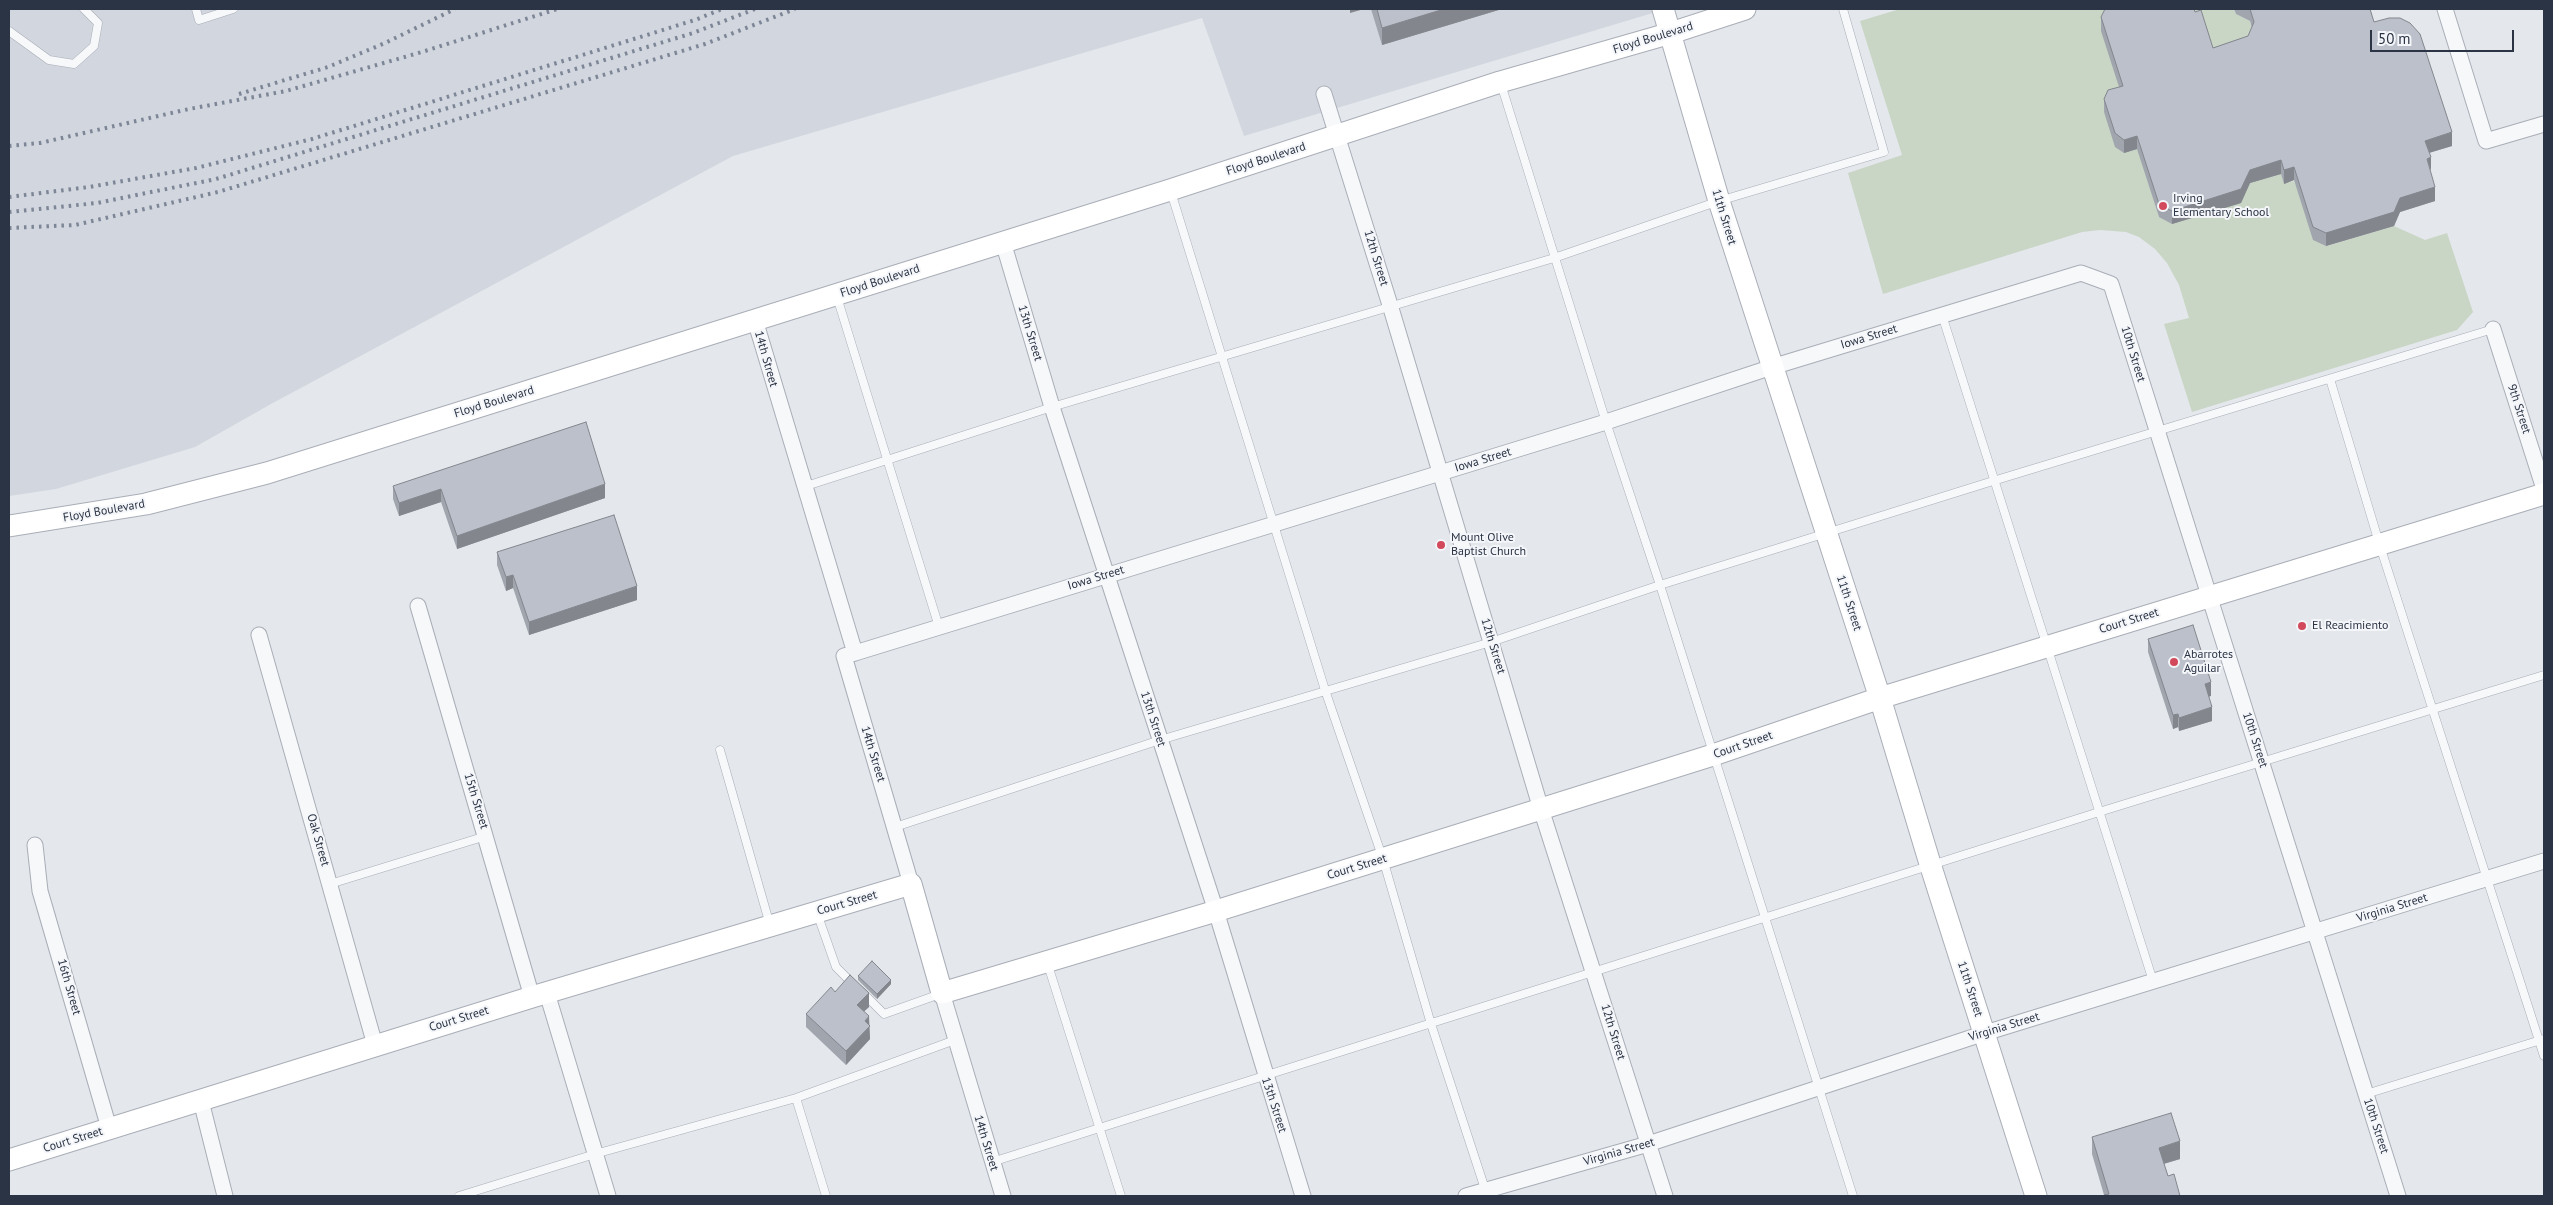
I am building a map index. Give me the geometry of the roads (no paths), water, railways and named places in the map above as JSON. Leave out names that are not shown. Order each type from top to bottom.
[{"type":"main road","name":"11th Street","points":[[1663,9],[1719,201],[1880,698],[1931,867],[2036,1196]]},
{"type":"main road","name":"Floyd Boulevard","points":[[9,526],[146,504],[268,473],[1170,190],[1500,82],[1671,33],[1745,9]]},
{"type":"main road","name":"Court Street","points":[[942,993],[1383,859],[1713,755],[1880,698],[2209,596],[2380,546],[2544,494]]},
{"type":"main road","name":"Court Street","points":[[9,1160],[539,995],[911,884]]},
{"type":"main road","name":"14th Street","points":[[911,884],[942,993]]},
{"type":"street","points":[[2445,9],[2486,141],[2544,124]]},
{"type":"street","name":"12th Street","points":[[1324,94],[1441,473],[1541,809],[1665,1196]]},
{"type":"street","name":"13th Street","points":[[1003,242],[1052,408],[1216,911],[1264,1075],[1303,1196]]},
{"type":"street","name":"Iowa Street","points":[[854,653],[1274,525],[1606,422],[1772,367],[2081,273],[2111,284]]},
{"type":"street","name":"10th Street","points":[[2111,284],[2398,1196]]},
{"type":"street","name":"14th Street","points":[[755,320],[803,487],[854,653],[844,656],[911,884]]},
{"type":"street","name":"9th Street","points":[[2494,329],[2544,489]]},
{"type":"street","name":"15th Street","points":[[418,606],[486,836],[608,1196]]},
{"type":"street","name":"Oak Street","points":[[259,634],[375,1046]]},
{"type":"street","name":"16th Street","points":[[35,845],[40,891],[50,918],[108,1128]]},
{"type":"street","name":"Virginia Street","points":[[1466,1196],[1486,1193],[1648,1144],[1985,1033],[2544,861]]},
{"type":"street","name":"14th Street","points":[[942,993],[1003,1196]]},
{"type":"street","points":[[201,1101],[225,1196]]},
{"type":"lane","points":[[9,31],[49,60],[74,64],[94,46],[98,23],[84,9]]},
{"type":"lane","points":[[196,9],[199,20],[233,9]]},
{"type":"lane","points":[[803,487],[1052,408],[1390,305],[1554,258],[1719,201],[1884,152],[1843,9]]},
{"type":"lane","points":[[1500,82],[1554,258],[1660,585],[1853,1196]]},
{"type":"lane","points":[[1170,190],[1325,690],[1383,859],[1431,1024],[1486,1193]]},
{"type":"lane","points":[[836,294],[939,627]]},
{"type":"lane","points":[[1942,315],[2153,982]]},
{"type":"lane","points":[[895,827],[1160,740],[1491,642],[1660,585],[1993,480],[2494,329]]},
{"type":"lane","points":[[2330,379],[2380,546],[2542,1040],[2544,1056]]},
{"type":"lane","points":[[992,1162],[1931,867],[2099,812],[2544,675]]},
{"type":"lane","points":[[720,750],[770,925]]},
{"type":"lane","points":[[330,884],[486,836]]},
{"type":"lane","points":[[816,911],[836,967],[884,1014],[942,993]]},
{"type":"lane","points":[[1047,961],[1121,1196]]},
{"type":"lane","points":[[459,1196],[595,1154],[796,1098],[955,1040]]},
{"type":"lane","points":[[2366,1094],[2542,1040]]},
{"type":"lane","points":[[796,1098],[826,1196]]},
{"type":"railway","points":[[239,94],[328,67],[385,43],[455,9]]},
{"type":"railway","points":[[9,146],[40,143],[189,109],[286,91],[422,52],[557,9]]},
{"type":"railway","points":[[9,197],[89,187],[196,168],[312,139],[695,20],[722,9]]},
{"type":"railway","points":[[9,212],[97,203],[216,179],[693,33],[755,9]]},
{"type":"railway","points":[[9,228],[75,225],[218,192],[705,44],[795,9]]},
{"type":"place","name":"Irving Elementary School","points":[[2163,206]]},
{"type":"place","name":"Mount Olive Baptist Church","points":[[1441,545]]},
{"type":"place","name":"El Reacimiento","points":[[2302,626]]},
{"type":"place","name":"Abarrotes Aguilar","points":[[2174,662]]}]
